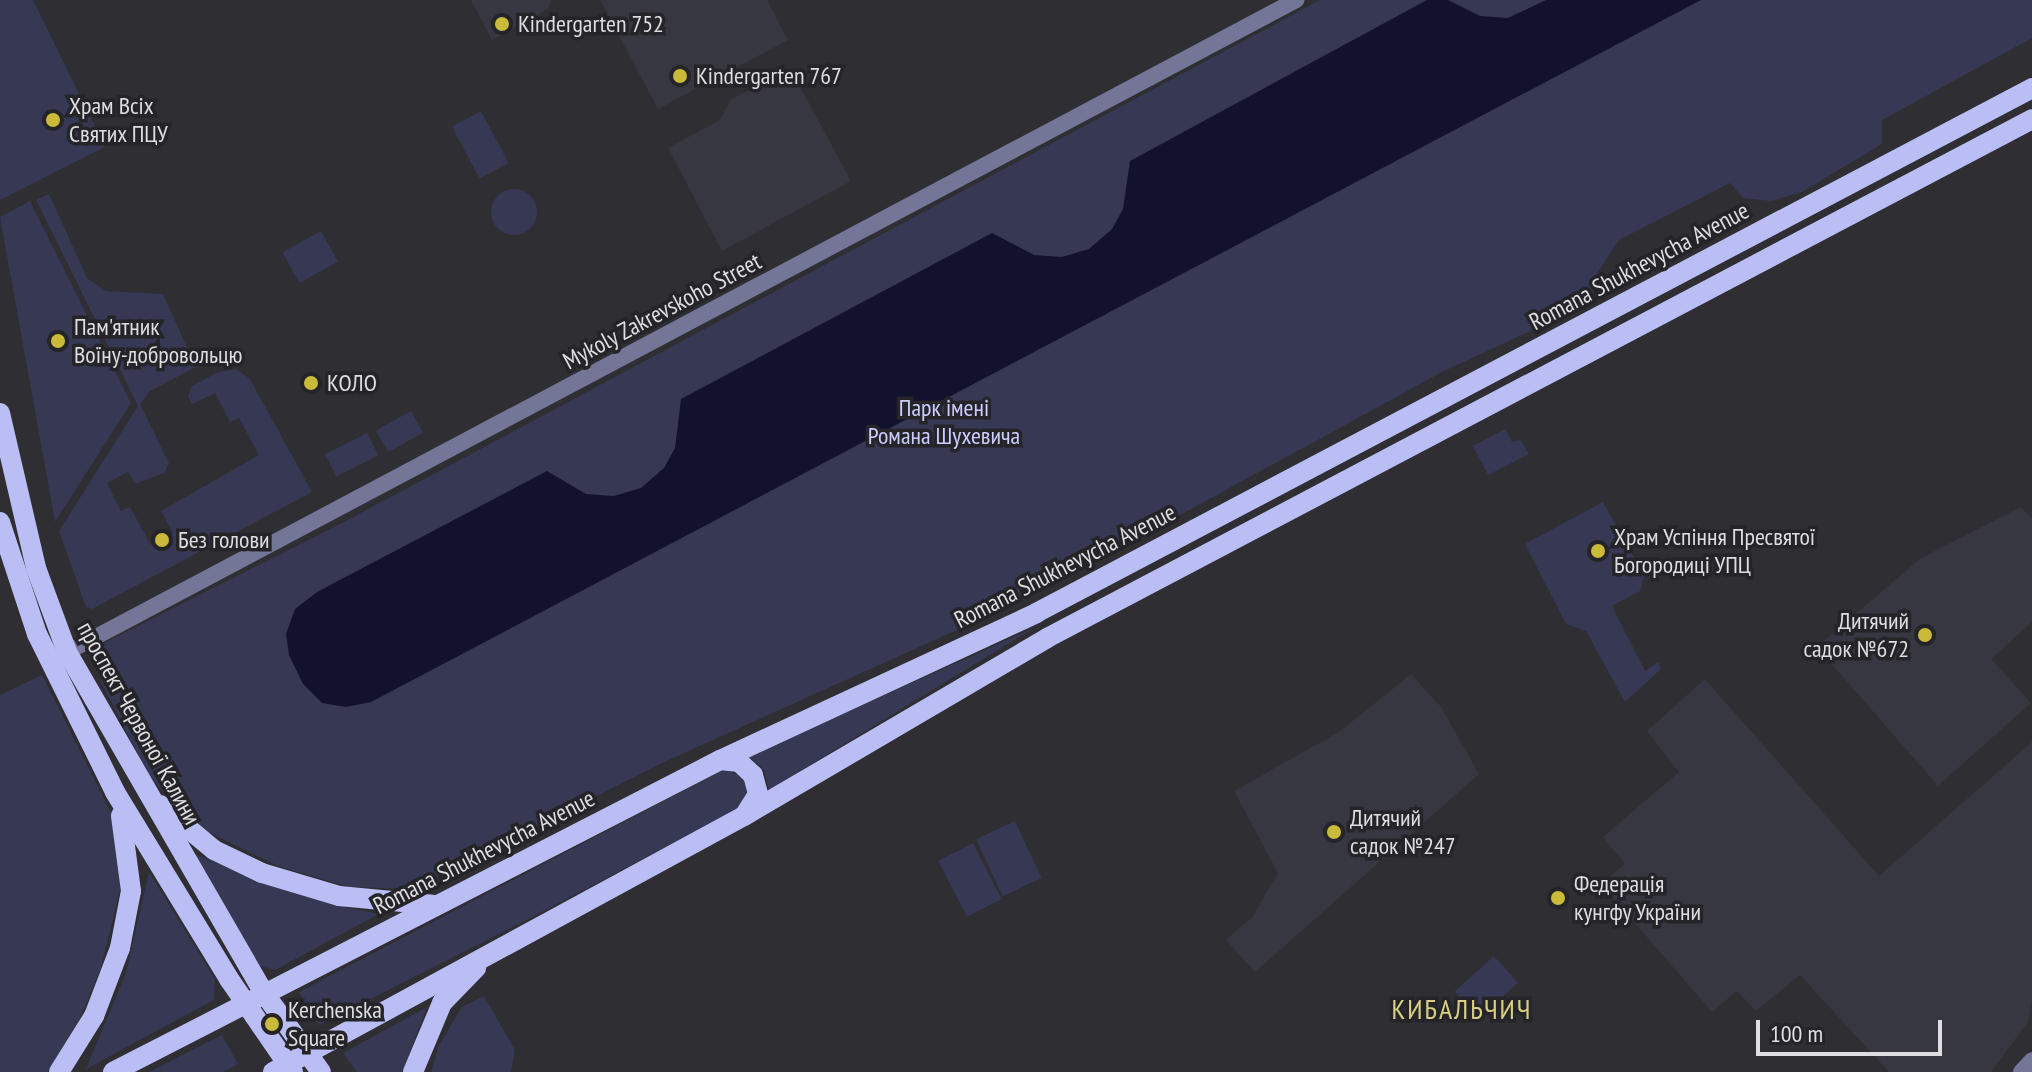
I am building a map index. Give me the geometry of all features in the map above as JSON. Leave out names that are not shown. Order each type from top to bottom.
[{"type":"main road","name":"Romana Shukhevycha Avenue","points":[[113,1072],[720,760],[1036,613],[2032,88]]},
{"type":"main road","points":[[245,1003],[284,1069],[490,952],[744,816],[1047,638],[2032,119]]},
{"type":"main road","name":"проспект Червоної Калини","points":[[0,413],[58,657],[115,792],[245,1003]]},
{"type":"main road","name":"проспект Червоної Калини","points":[[0,522],[18,586],[58,657],[140,785],[264,993]]},
{"type":"main road","points":[[720,760],[739,762],[753,775],[758,794],[744,816]]},
{"type":"main road","points":[[140,785],[194,836],[262,873],[339,896],[439,905]]},
{"type":"main road","points":[[59,1072],[112,978],[126,921],[130,862],[115,792]]},
{"type":"main road","points":[[413,1072],[442,1003],[490,952]]},
{"type":"main road","points":[[264,993],[321,1072]]},
{"type":"street","name":"Mykoly Zakrevskoho Street","points":[[58,657],[1296,0]]},
{"type":"shaded area","name":"Kindergarten 752","points":[[471,0],[551,0],[548,9],[492,40]]},
{"type":"shaded area","name":"Kindergarten 767","points":[[600,0],[767,0],[788,40],[658,109]]},
{"type":"shaded area","points":[[1427,0],[1448,0],[1480,16],[1508,18],[1546,0],[1701,0],[371,702],[346,707],[322,703],[303,684],[289,655],[286,634],[295,609],[317,592],[547,471],[586,494],[614,496],[641,488],[664,468],[675,448],[681,399],[992,233],[1034,255],[1062,257],[1089,249],[1112,229],[1123,209],[1130,161]]},
{"type":"shaded area","points":[[790,68],[851,181],[722,251],[668,148],[720,120],[730,100]]},
{"type":"shaded area","name":"Дитячий садок №672","points":[[2021,507],[2032,519],[2032,622],[1991,659],[2031,703],[1938,786],[1817,647],[1921,558]]},
{"type":"shaded area","name":"Дитячий садок №247","points":[[1411,674],[1441,707],[1479,774],[1255,972],[1226,940],[1253,916],[1278,873],[1234,791],[1339,732]]},
{"type":"shaded area","points":[[1705,679],[1879,876],[2032,742],[2032,997],[2028,1022],[1991,1072],[1889,1072],[1800,975],[1756,1011],[1737,991],[1712,1012],[1601,884],[1625,864],[1603,837],[1679,772],[1647,731]]},
{"type":"green space","points":[[0,0],[33,0],[105,147],[0,200]]},
{"type":"green space","name":"Парк імені Романа Шухевича","points":[[1320,0],[2032,0],[2032,38],[1882,120],[1882,144],[1802,192],[1771,201],[1743,198],[1730,183],[1619,240],[1596,275],[1599,285],[1569,313],[1442,372],[1030,597],[664,762],[414,889],[349,887],[278,866],[202,829],[172,804],[146,770],[102,684],[95,662],[106,642],[344,522]]},
{"type":"green space","points":[[481,111],[509,163],[480,179],[452,126]]},
{"type":"green space","points":[[514,189],[530,196],[537,212],[530,228],[514,235],[498,228],[491,212],[498,196]]},
{"type":"green space","points":[[49,194],[87,278],[106,291],[163,294],[196,367],[150,391],[140,404],[169,463],[164,473],[135,484],[128,472],[107,483],[121,511],[130,507],[151,545],[173,533],[161,511],[259,455],[239,418],[230,422],[215,393],[192,404],[188,396],[192,386],[218,372],[236,369],[250,379],[312,492],[92,609],[86,607],[59,531],[138,406],[36,200]]},
{"type":"green space","points":[[30,201],[131,403],[55,522],[0,217]]},
{"type":"green space","points":[[321,231],[338,262],[299,283],[283,252]]},
{"type":"green space","points":[[411,411],[423,433],[388,452],[376,430]]},
{"type":"green space","points":[[1505,429],[1512,442],[1521,440],[1529,454],[1488,475],[1473,446]]},
{"type":"green space","points":[[367,433],[378,455],[336,477],[325,454]]},
{"type":"green space","points":[[1603,502],[1644,576],[1640,591],[1612,606],[1645,671],[1658,662],[1661,669],[1625,702],[1586,631],[1566,624],[1525,544]]},
{"type":"green space","points":[[1034,628],[769,790],[764,770],[748,756]]},
{"type":"green space","points":[[42,675],[115,821],[123,878],[101,968],[67,1049],[47,1072],[0,1072],[0,695]]},
{"type":"green space","points":[[725,769],[743,777],[748,789],[741,807],[525,921],[319,1025],[299,992]]},
{"type":"green space","points":[[1015,821],[1042,878],[1003,896],[976,839]]},
{"type":"green space","points":[[973,843],[1002,899],[967,917],[938,861]]},
{"type":"green space","points":[[193,854],[331,904],[379,914],[275,970],[260,966]]},
{"type":"green space","points":[[149,872],[215,979],[214,1000],[86,1069],[126,973]]},
{"type":"green space","points":[[1494,956],[1518,983],[1479,1018],[1455,991]]},
{"type":"green space","points":[[484,996],[515,1050],[511,1072],[431,1072],[439,1045],[462,1007]]},
{"type":"green space","points":[[427,1007],[402,1072],[357,1072],[343,1053]]},
{"type":"green space","points":[[222,1035],[238,1064],[223,1072],[149,1072]]},
{"type":"place","name":"Kindergarten 752","points":[[502,24]]},
{"type":"place","name":"Kindergarten 767","points":[[680,76]]},
{"type":"place","name":"Храм Всіх Святих ПЦУ","points":[[53,120]]},
{"type":"place","name":"Пам'ятник Воїну-добровольцю","points":[[58,341]]},
{"type":"place","name":"КОЛО","points":[[311,383]]},
{"type":"place","name":"Без голови","points":[[162,540]]},
{"type":"place","name":"Храм Успіння Пресвятої Богородиці УПЦ","points":[[1598,551]]},
{"type":"place","name":"Дитячий садок №672","points":[[1925,635]]},
{"type":"place","name":"Дитячий садок №247","points":[[1334,832]]},
{"type":"place","name":"Федерація кунгфу України","points":[[1558,898]]},
{"type":"place","name":"Kerchenska Square","points":[[272,1024]]},
{"type":"district","name":"КИБАЛЬЧИЧ","points":[[1462,1009]]}]
